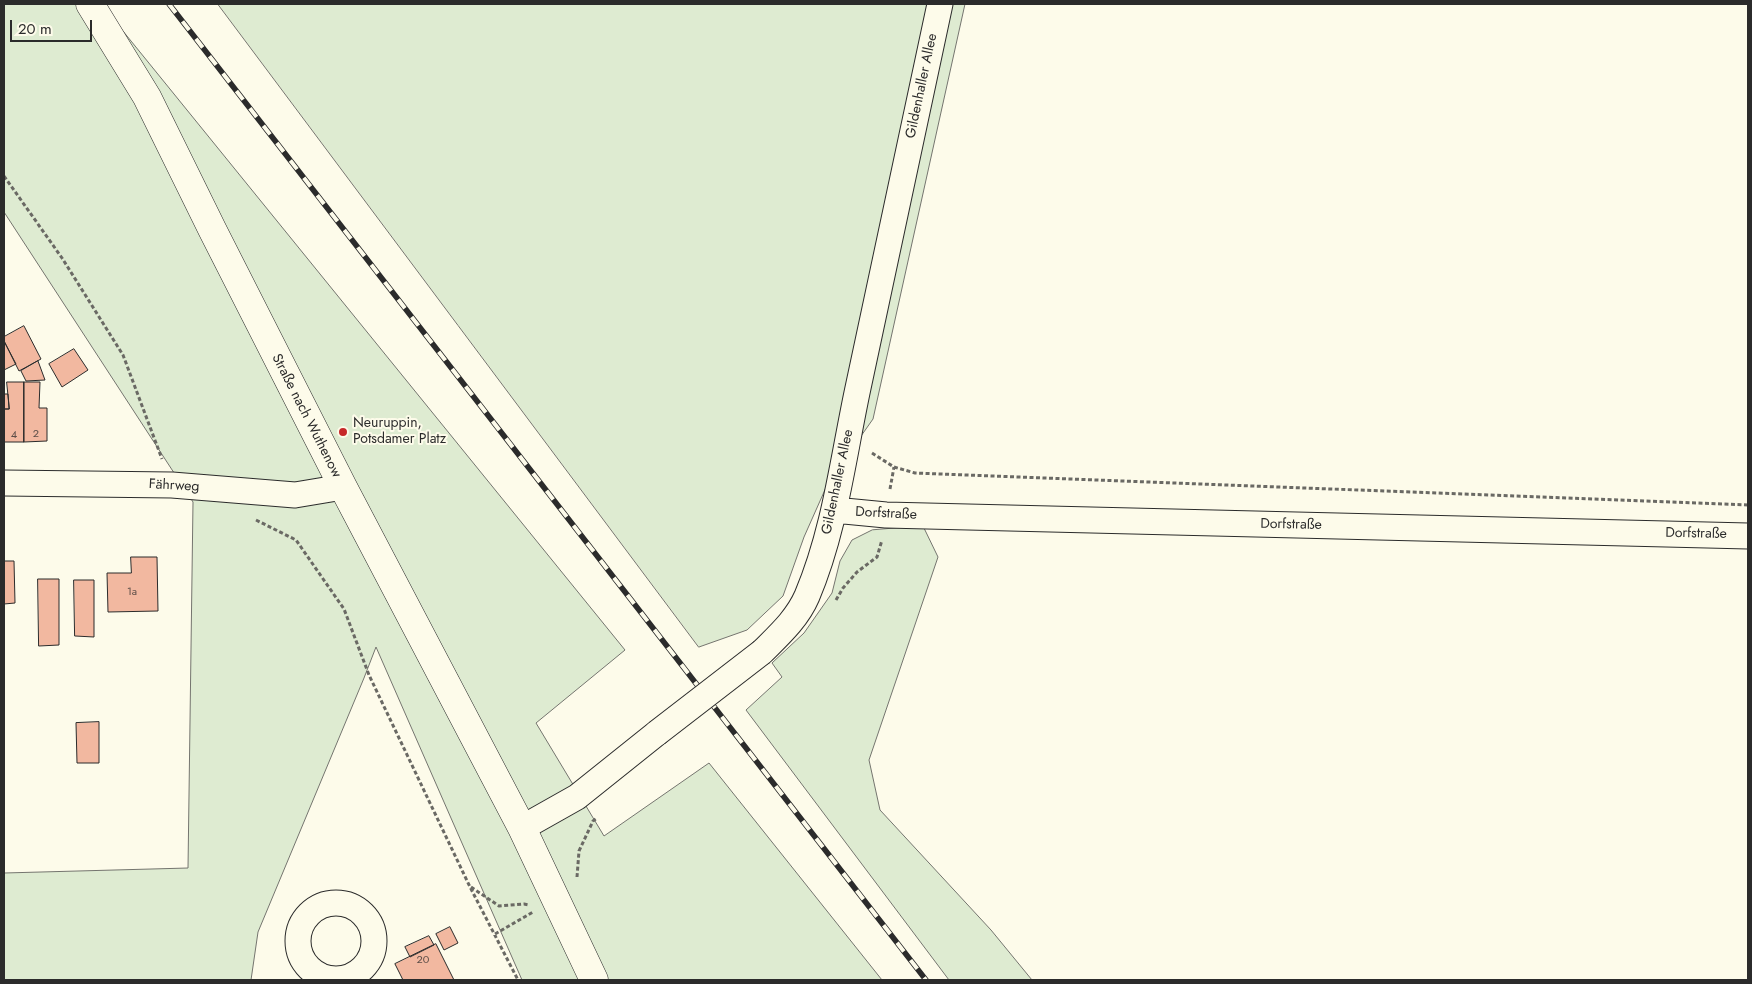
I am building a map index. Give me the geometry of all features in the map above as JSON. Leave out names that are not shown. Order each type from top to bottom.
[{"type":"main road","name":"Straße nach Wuthenow","points":[[90,4],[147,97],[343,487],[522,828],[547,903],[594,980]]},
{"type":"street","name":"Gildenhaller Allee","points":[[522,828],[577,797],[762,652],[788,626],[806,599],[820,561],[834,510],[849,430],[940,4]]},
{"type":"street","name":"Fährweg","points":[[4,483],[172,485],[295,495],[343,487]]},
{"type":"street","name":"Dorfstraße","points":[[834,510],[886,515],[1748,536]]},
{"type":"path","points":[[4,176],[62,258],[123,355],[172,485]]},
{"type":"path","points":[[894,468],[915,474],[1748,505]]},
{"type":"path","points":[[249,516],[296,540],[344,608],[369,675],[470,887],[518,980]]},
{"type":"path","points":[[495,934],[576,888],[579,851],[593,821],[599,815]]},
{"type":"path","points":[[470,887],[499,906],[547,903]]},
{"type":"green space","points":[[4,4],[101,4],[625,650],[536,723],[604,836],[709,763],[882,980],[522,980],[376,647],[258,932],[251,980],[4,980],[4,873],[188,868],[193,502],[4,212]]},
{"type":"green space","points":[[218,4],[965,4],[873,419],[828,483],[804,537],[783,596],[747,630],[699,647]]},
{"type":"green space","points":[[923,526],[938,557],[869,760],[880,810],[991,930],[1032,980],[949,980],[746,710],[782,677],[772,663],[804,633],[832,593],[840,561],[852,540],[872,530]]},
{"type":"building","points":[[24,326],[41,359],[19,371],[4,341],[4,337]]},
{"type":"building","points":[[4,341],[16,364],[4,370]]},
{"type":"building","points":[[74,349],[88,370],[62,387],[49,364]]},
{"type":"building","points":[[38,361],[45,380],[26,381],[21,371]]},
{"type":"building","points":[[7,382],[24,382],[24,442],[4,442],[4,409],[9,409]]},
{"type":"building","points":[[24,382],[40,382],[39,408],[47,408],[47,441],[24,442]]},
{"type":"building","points":[[4,394],[8,394],[9,409],[4,409]]},
{"type":"building","points":[[131,557],[157,557],[158,611],[108,612],[107,573],[131,573]]},
{"type":"building","points":[[4,561],[14,561],[15,603],[4,604]]},
{"type":"building","points":[[38,579],[59,579],[59,645],[39,646]]},
{"type":"building","points":[[74,580],[94,580],[94,637],[75,636]]},
{"type":"building","points":[[99,722],[99,763],[77,763],[76,723]]},
{"type":"building","points":[[450,927],[458,943],[444,950],[436,934]]},
{"type":"building","points":[[429,936],[434,945],[410,957],[405,947]]},
{"type":"building","points":[[436,944],[454,980],[403,980],[395,964]]},
{"type":"railway","points":[[169,4],[926,980]]},
{"type":"place","name":"Neuruppin, Potsdamer Platz","points":[[343,432]]}]
